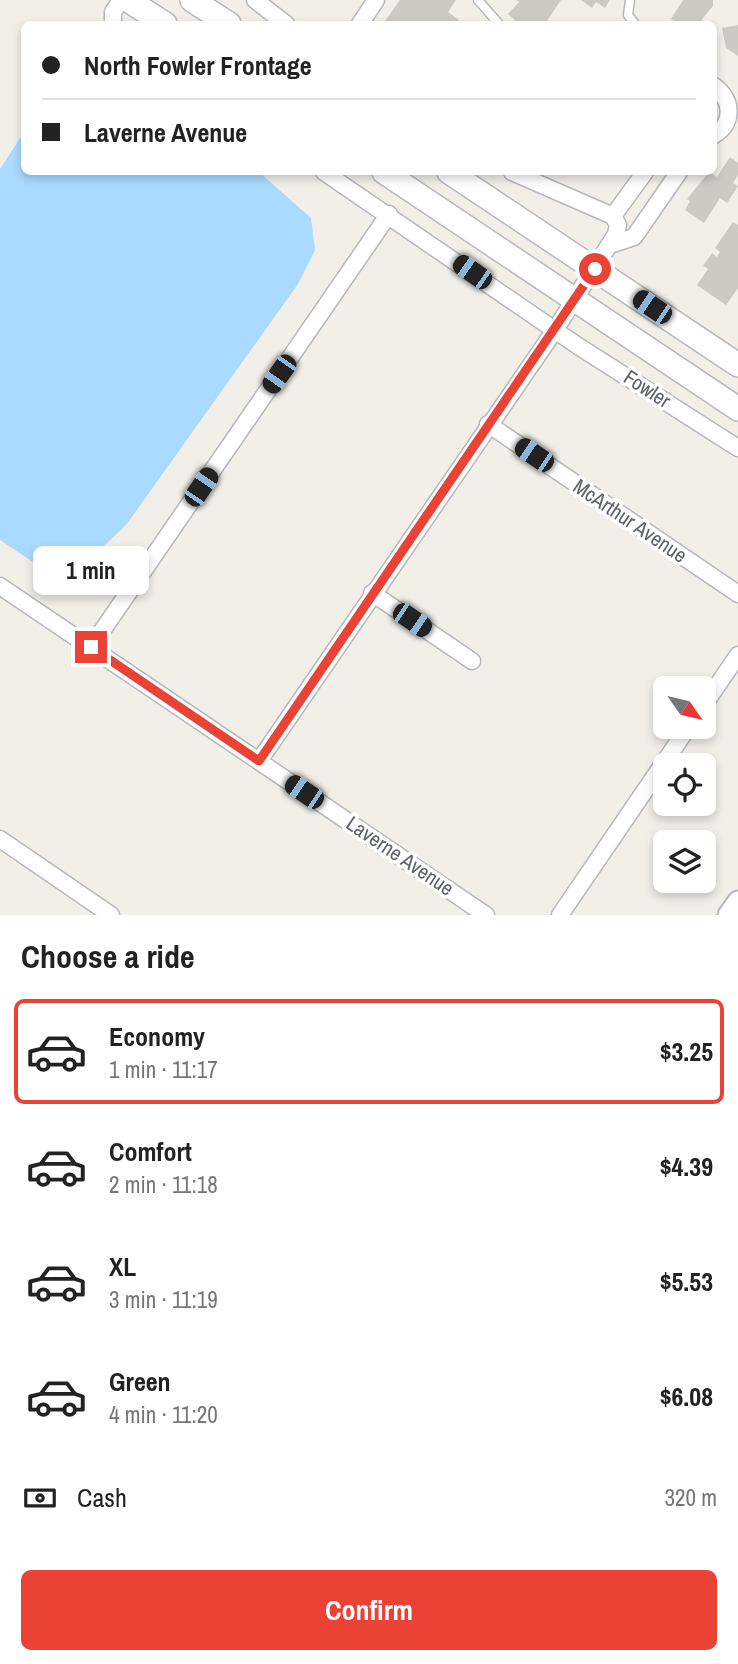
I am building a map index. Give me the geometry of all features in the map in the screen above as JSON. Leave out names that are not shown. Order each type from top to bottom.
[{"type":"main road","points":[[128,0],[160,21]]},
{"type":"main road","points":[[192,0],[224,21]]},
{"type":"main road","points":[[388,175],[738,408]]},
{"type":"main road","points":[[454,175],[738,365]]},
{"type":"street","points":[[113,21],[113,12],[121,0]]},
{"type":"street","points":[[255,0],[282,21]]},
{"type":"street","points":[[362,21],[376,0]]},
{"type":"street","points":[[717,89],[727,99],[733,117],[717,132]]},
{"type":"street","name":"Fowler","points":[[329,175],[555,330],[738,448]]},
{"type":"street","points":[[259,761],[555,330],[610,245],[618,225],[613,216],[519,175]]},
{"type":"street","points":[[613,216],[643,175]]},
{"type":"street","points":[[610,245],[635,237],[678,175]]},
{"type":"street","points":[[91,647],[389,214]]},
{"type":"street","name":"McArthur Avenue","points":[[488,424],[738,594]]},
{"type":"street","name":"Laverne Avenue","points":[[0,586],[486,915]]},
{"type":"street","points":[[372,593],[472,661]]},
{"type":"street","points":[[716,687],[738,655]]},
{"type":"street","points":[[560,915],[680,739]]},
{"type":"street","points":[[0,839],[111,915]]},
{"type":"street","points":[[728,915],[738,901]]},
{"type":"lane","points":[[478,0],[496,21]]},
{"type":"lane","points":[[631,0],[628,15],[633,21]]},
{"type":"water","points":[[21,137],[21,175],[262,175],[311,218],[315,250],[298,284],[126,525],[87,562],[42,568],[0,540],[0,169]]},
{"type":"building","points":[[400,0],[456,0],[448,12],[458,21],[385,21]]},
{"type":"building","points":[[516,0],[561,0],[547,21],[516,21],[508,14],[519,2]]},
{"type":"building","points":[[581,0],[610,0],[605,8],[596,2],[592,8]]},
{"type":"building","points":[[683,0],[713,0],[713,6],[700,21],[671,19]]},
{"type":"building","points":[[738,25],[738,56],[726,48],[722,28]]},
{"type":"building","points":[[730,157],[738,163],[738,175],[733,183],[738,186],[727,203],[720,198],[704,223],[685,210],[690,201],[687,199],[707,175],[717,177]]},
{"type":"building","points":[[733,222],[738,225],[738,288],[726,305],[697,285],[708,269],[703,266],[712,253],[717,257],[720,252],[715,248]]},
{"type":"route","points":[[91,647],[259,761],[595,269]]}]
